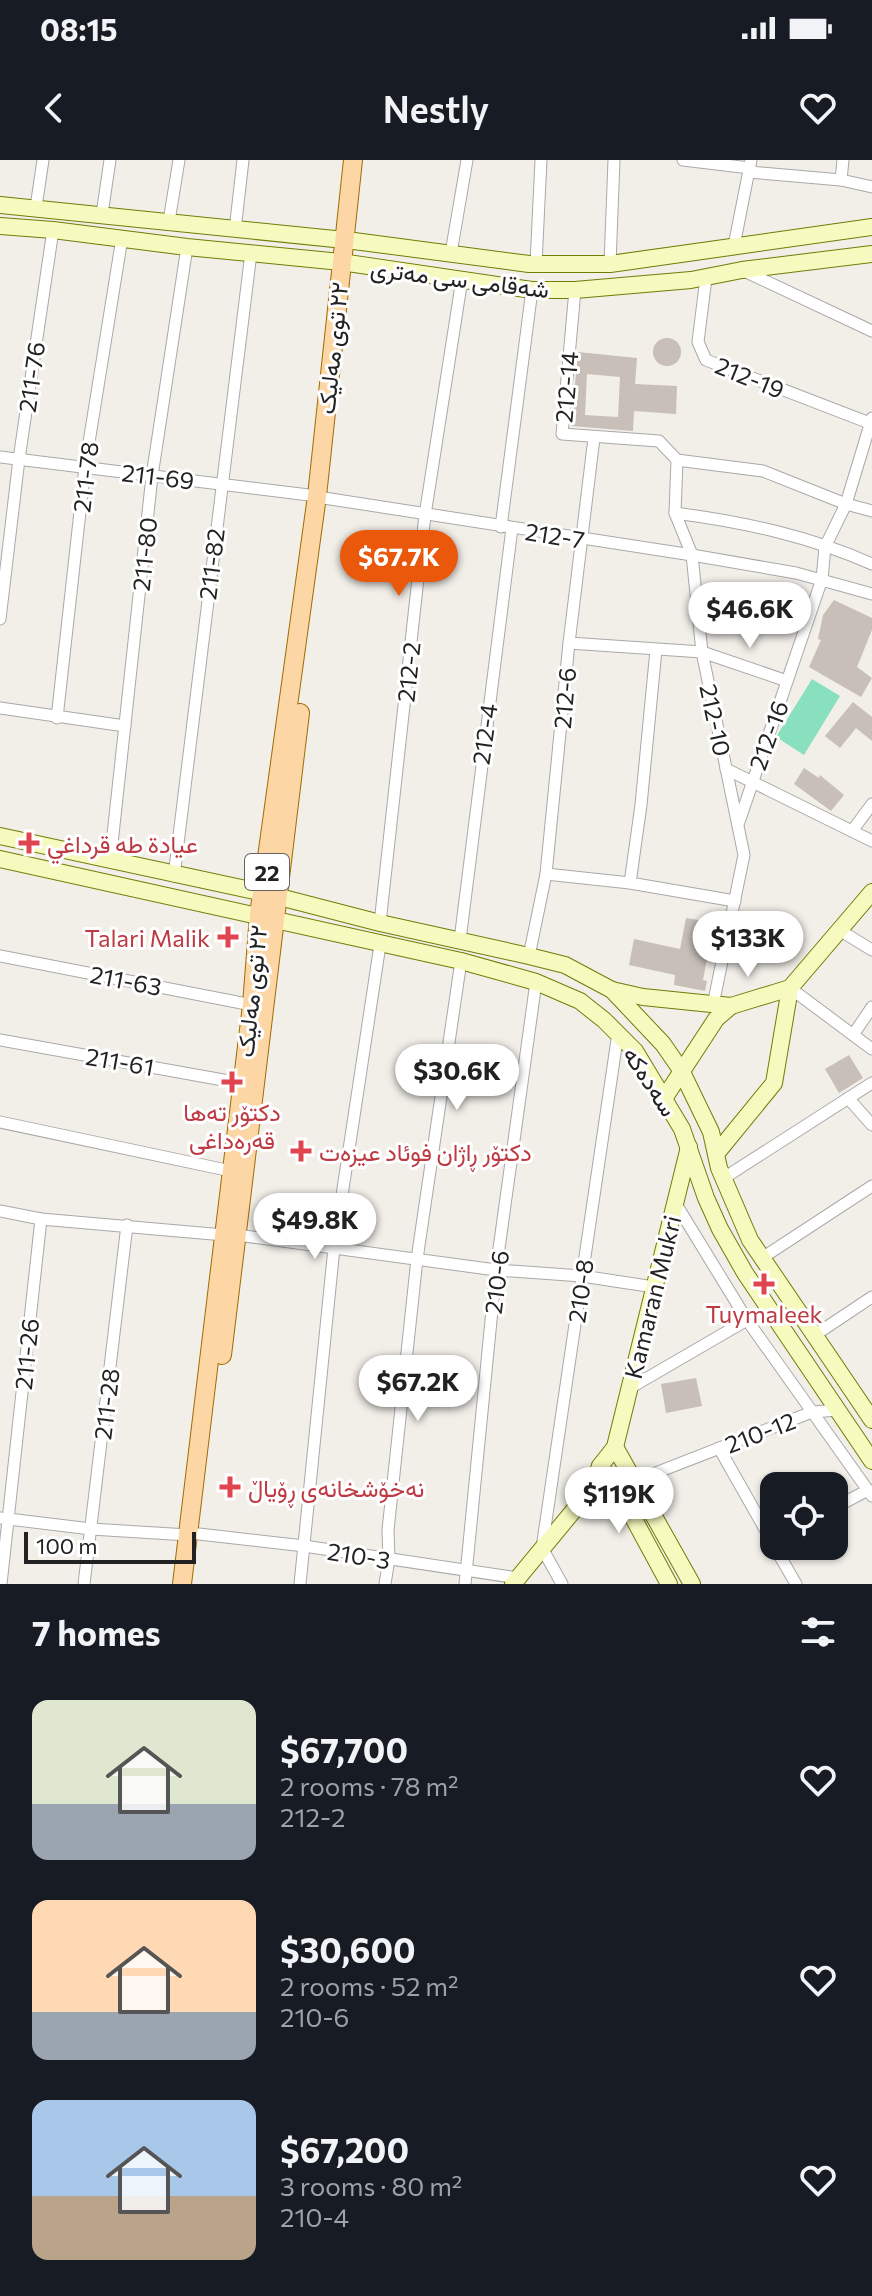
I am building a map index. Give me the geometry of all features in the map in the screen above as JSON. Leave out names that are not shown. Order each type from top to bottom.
[{"type":"main road","name":"٢٢ توی مەلیک","points":[[349,241],[353,160]]},
{"type":"main road","name":"٢٢ توی مەلیک","points":[[230,1235],[231,1171],[240,1083],[272,895],[359,160]]},
{"type":"main road","name":"شەقامی سی مەتری","points":[[0,205],[169,221],[536,264],[610,264],[872,227]]},
{"type":"main road","name":"شەقامی سی مەتری","points":[[0,226],[346,263],[532,290],[575,290],[698,279],[742,270],[872,254]]},
{"type":"main road","points":[[690,254],[684,265],[698,279]]},
{"type":"main road","points":[[653,259],[660,271],[654,283]]},
{"type":"main road","points":[[0,836],[272,895],[565,965],[612,990],[713,1005],[731,1006],[790,988],[872,892]]},
{"type":"main road","name":"سەدەکە","points":[[0,859],[461,961],[536,982],[580,1001],[635,1051],[665,1097],[689,1147],[720,1229],[745,1273],[872,1461]]},
{"type":"main road","name":"٢٢ توی مەلیک","points":[[194,1584],[194,1535],[267,917]]},
{"type":"main road","points":[[716,1154],[774,1083],[790,988]]},
{"type":"main road","name":"سەدەکە","points":[[612,990],[663,1044],[681,1070],[711,1132],[739,1219],[762,1258],[871,1415]]},
{"type":"main road","points":[[665,1097],[716,1019],[731,1006]]},
{"type":"main road","name":"Kamaran Mukri","points":[[593,1487],[600,1466],[615,1447],[689,1147]]},
{"type":"main road","points":[[615,1447],[692,1584]]},
{"type":"main road","points":[[600,1466],[617,1488],[669,1584]]},
{"type":"main road","points":[[516,1581],[593,1487]]},
{"type":"main road","name":"٢٢ توی مەلیک","points":[[182,1584],[194,1535]]},
{"type":"street","points":[[36,207],[43,160]]},
{"type":"street","points":[[102,214],[110,160]]},
{"type":"street","points":[[169,221],[179,160]]},
{"type":"street","points":[[235,230],[243,160]]},
{"type":"street","points":[[451,253],[467,160]]},
{"type":"street","points":[[536,264],[541,160]]},
{"type":"street","points":[[610,264],[614,160]]},
{"type":"street","points":[[690,160],[872,187]]},
{"type":"street","points":[[841,180],[843,160]]},
{"type":"street","points":[[734,246],[750,167]]},
{"type":"street","name":"211-76","points":[[0,619],[19,459],[53,230]]},
{"type":"street","name":"211-78","points":[[57,718],[85,467],[122,238]]},
{"type":"street","name":"211-80","points":[[110,862],[152,476],[187,247]]},
{"type":"street","name":"211-82","points":[[174,876],[251,253]]},
{"type":"street","points":[[742,270],[872,331]]},
{"type":"street","name":"212-2","points":[[380,923],[425,515],[462,279]]},
{"type":"street","name":"212-19","points":[[698,279],[698,342],[706,360],[871,422]]},
{"type":"street","name":"212-4","points":[[460,940],[532,290]]},
{"type":"street","name":"212-14","points":[[575,290],[562,434],[659,441],[677,460]]},
{"type":"street","name":"212-16","points":[[738,824],[822,579],[825,547],[846,504],[871,422]]},
{"type":"street","name":"212-6","points":[[529,956],[546,874],[569,643],[594,438]]},
{"type":"street","name":"211-69","points":[[0,457],[320,497]]},
{"type":"street","points":[[677,460],[763,471],[872,511]]},
{"type":"street","name":"212-10","points":[[677,460],[675,513],[692,555],[702,652],[744,855],[713,1005]]},
{"type":"street","name":"212-7","points":[[320,497],[692,555],[822,579],[872,594]]},
{"type":"street","points":[[675,513],[766,527],[872,564]]},
{"type":"street","points":[[569,643],[702,652],[787,681]]},
{"type":"street","points":[[630,883],[656,650]]},
{"type":"street","points":[[0,708],[125,726]]},
{"type":"street","points":[[726,769],[872,841]]},
{"type":"street","points":[[852,831],[872,804]]},
{"type":"street","points":[[546,874],[630,883],[735,901]]},
{"type":"street","points":[[841,931],[872,950]]},
{"type":"street","points":[[300,1584],[334,1248],[380,945]]},
{"type":"street","name":"211-63","points":[[0,956],[252,1005]]},
{"type":"street","points":[[385,1584],[417,1259],[461,961]]},
{"type":"street","name":"210-6","points":[[465,1584],[496,1270],[536,982]]},
{"type":"street","points":[[790,988],[872,1049]]},
{"type":"street","points":[[853,1035],[872,1007]]},
{"type":"street","name":"210-8","points":[[542,1548],[618,1033]]},
{"type":"street","name":"211-61","points":[[0,1040],[240,1083]]},
{"type":"street","points":[[724,1178],[872,1083]]},
{"type":"street","points":[[848,1098],[872,1125]]},
{"type":"street","points":[[0,1122],[231,1171]]},
{"type":"street","points":[[762,1258],[872,1186]]},
{"type":"street","points":[[676,1204],[747,1320],[870,1493],[848,1502]]},
{"type":"street","points":[[0,1211],[41,1219],[230,1235],[654,1287]]},
{"type":"street","name":"211-26","points":[[1,1584],[4,1518],[41,1219]]},
{"type":"street","name":"211-28","points":[[84,1584],[127,1225]]},
{"type":"street","points":[[815,1335],[872,1297]]},
{"type":"street","points":[[630,1388],[747,1320]]},
{"type":"street","name":"210-12","points":[[593,1487],[617,1488],[812,1412],[839,1410]]},
{"type":"street","points":[[719,1448],[760,1519]]},
{"type":"street","name":"210-3","points":[[4,1518],[91,1529],[304,1546],[516,1581]]},
{"type":"street","points":[[542,1548],[562,1584]]},
{"type":"street","points":[[783,1560],[796,1584]]},
{"type":"green space","points":[[812,679],[840,696],[804,755],[776,737]]},
{"type":"building","points":[[667,338],[677,342],[681,352],[677,362],[667,366],[657,362],[653,352],[657,342]]},
{"type":"building","points":[[578,352],[637,358],[635,384],[677,386],[676,414],[634,411],[633,431],[571,426]],"holes":[[[587,374],[620,377],[618,417],[585,415]]]},
{"type":"building","points":[[834,600],[872,618],[872,630],[857,667],[872,678],[861,697],[809,667],[821,640],[818,639],[823,615]]},
{"type":"building","points":[[853,702],[872,717],[872,741],[856,728],[840,748],[825,736]]},
{"type":"building","points":[[804,768],[819,778],[820,775],[844,795],[831,811],[794,784]]},
{"type":"building","points":[[686,918],[717,923],[716,933],[712,933],[703,980],[707,981],[705,991],[674,985],[675,975],[629,965],[634,939],[680,949]]},
{"type":"building","points":[[849,1055],[863,1078],[839,1093],[825,1069]]},
{"type":"building","points":[[696,1378],[702,1406],[666,1413],[661,1384]]},
{"type":"place","name":"عيادة طه قرداغي","points":[[29,843]]},
{"type":"place","name":"Talari Malik","points":[[228,937]]},
{"type":"place","name":"دکتۆر تەها قەرەداغی","points":[[232,1082]]},
{"type":"place","name":"دکتۆر ڕاژان فوئاد عیزەت","points":[[301,1151]]},
{"type":"place","name":"Tuymaleek","points":[[764,1284]]},
{"type":"place","name":"نەخۆشخانەی ڕۆیاڵ","points":[[230,1487]]}]
